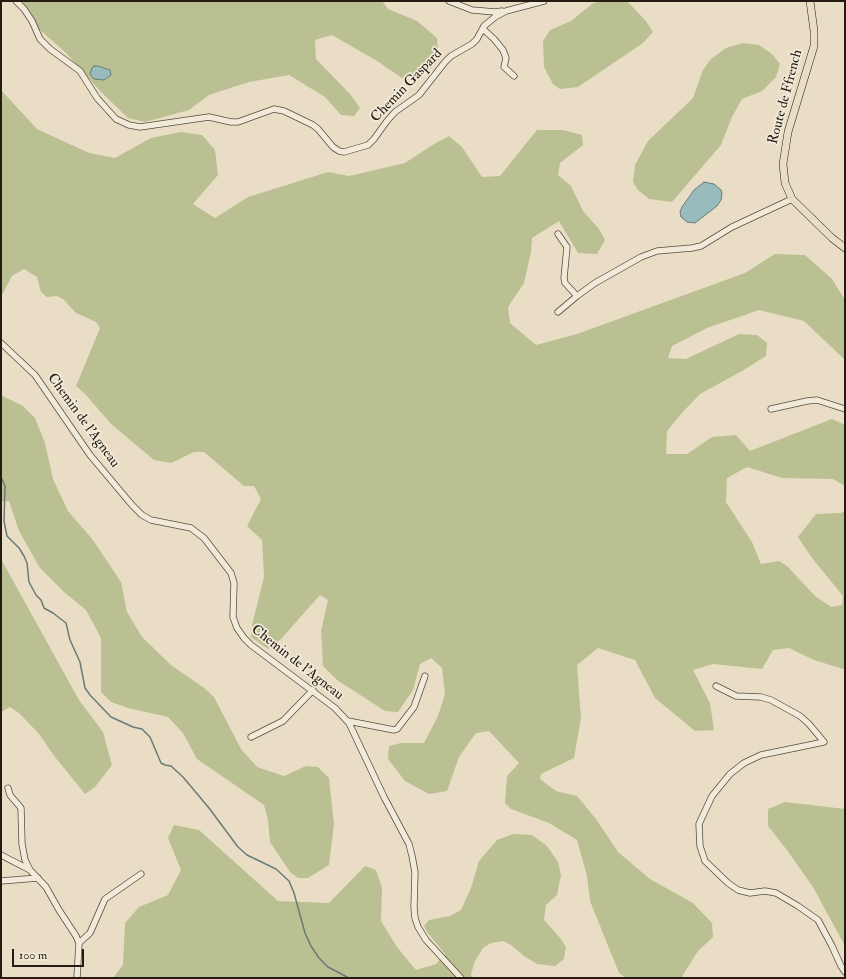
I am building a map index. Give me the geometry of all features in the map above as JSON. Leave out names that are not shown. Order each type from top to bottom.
[{"type":"main road","name":"Route de Ffrench","points":[[810,1],[814,31],[814,46],[784,149],[783,164],[785,183],[792,199],[832,238],[845,248]]},
{"type":"street","name":"Chemin Gaspard","points":[[16,1],[24,8],[32,20],[40,39],[50,49],[80,71],[98,98],[116,119],[129,125],[140,127],[209,117],[238,122],[274,109],[284,111],[313,125],[333,147],[344,152],[368,144],[374,139],[395,112],[419,95],[445,62],[451,56],[472,44],[494,17],[506,11],[544,1]]},
{"type":"street","points":[[449,1],[472,10],[495,12],[506,11]]},
{"type":"street","points":[[483,29],[503,50],[506,58],[504,67],[514,76]]},
{"type":"street","points":[[558,312],[577,296],[604,277],[641,257],[657,251],[701,246],[732,227],[792,199]]},
{"type":"street","points":[[558,234],[567,247],[564,278],[565,283],[577,296]]},
{"type":"street","name":"Chemin de l’Agneau","points":[[1,343],[35,375],[90,455],[142,515],[151,520],[191,528],[204,538],[231,573],[234,583],[233,617],[240,634],[251,645],[336,708],[348,721],[357,737],[384,797],[409,844],[415,872],[414,906],[418,928],[426,940],[461,978]]},
{"type":"street","points":[[770,409],[817,400],[845,409]]},
{"type":"street","points":[[348,721],[394,730],[397,729],[414,707],[425,676]]},
{"type":"street","points":[[716,686],[736,696],[761,697],[771,700],[800,716],[824,742],[761,755],[744,763],[730,774],[712,796],[699,824],[700,846],[705,860],[728,883],[738,890],[750,893],[765,891],[776,893],[818,920],[845,972]]},
{"type":"street","points":[[251,737],[283,721],[312,690]]},
{"type":"street","points":[[8,788],[10,795],[21,808],[22,844],[25,860],[30,870]]},
{"type":"street","points":[[1,855],[30,870],[46,887],[79,943],[77,978]]},
{"type":"street","points":[[79,943],[90,933],[105,899],[141,874]]},
{"type":"street","points":[[1,881],[38,878]]},
{"type":"green space","points":[[22,1],[382,1],[388,9],[417,21],[437,38],[439,59],[429,70],[402,78],[377,61],[332,35],[315,40],[316,59],[350,94],[360,108],[354,116],[341,115],[325,97],[289,75],[249,82],[209,95],[189,110],[145,122],[128,118],[101,92],[66,53],[39,29]]},
{"type":"green space","points":[[600,1],[627,1],[646,21],[653,32],[643,43],[578,87],[560,89],[553,84],[544,67],[543,41],[550,30],[571,21],[592,4]]},
{"type":"green space","points":[[743,43],[759,45],[772,54],[780,64],[776,77],[762,91],[742,99],[732,117],[721,145],[672,202],[649,199],[638,190],[633,182],[635,165],[648,141],[693,98],[703,70],[711,59],[726,48]]},
{"type":"green space","points":[[1,90],[37,129],[89,153],[115,158],[151,138],[181,132],[202,135],[215,150],[218,175],[193,204],[215,218],[248,197],[328,172],[349,176],[405,163],[449,136],[462,147],[482,177],[500,176],[537,130],[563,130],[582,135],[583,145],[560,163],[558,175],[571,186],[583,211],[599,229],[605,240],[597,254],[578,253],[559,221],[532,238],[531,252],[524,283],[508,307],[510,323],[536,345],[577,334],[745,273],[775,254],[805,255],[832,279],[845,300],[845,360],[804,321],[759,310],[707,328],[672,346],[668,358],[686,359],[739,334],[757,335],[767,343],[766,356],[700,394],[681,414],[667,431],[666,454],[687,454],[712,437],[736,435],[750,451],[832,419],[845,425],[845,486],[833,479],[782,478],[747,467],[727,478],[726,502],[752,542],[761,564],[779,561],[787,566],[815,596],[831,607],[842,605],[843,596],[812,558],[798,537],[816,514],[841,513],[845,511],[845,668],[843,669],[814,660],[789,648],[773,650],[762,669],[713,664],[693,670],[710,703],[714,730],[695,731],[655,698],[635,660],[598,648],[577,665],[581,718],[574,758],[541,774],[540,779],[556,791],[577,796],[596,819],[618,852],[650,879],[693,903],[712,923],[713,937],[698,951],[682,978],[626,978],[619,973],[590,901],[587,876],[577,840],[549,823],[511,809],[505,803],[507,776],[519,763],[489,731],[476,733],[459,757],[447,791],[429,794],[405,781],[388,759],[389,746],[401,743],[424,743],[438,716],[445,694],[442,668],[431,658],[420,664],[413,690],[398,712],[385,711],[337,680],[323,666],[321,631],[328,600],[320,595],[281,639],[268,649],[251,637],[252,625],[264,577],[262,540],[247,526],[261,499],[254,486],[244,486],[204,452],[194,452],[171,463],[154,460],[111,424],[86,395],[76,386],[100,328],[96,322],[76,313],[63,299],[57,296],[47,297],[41,292],[37,277],[24,269],[12,276],[1,297]]},
{"type":"green space","points":[[1,395],[23,406],[35,418],[45,443],[53,479],[68,511],[93,540],[121,582],[127,612],[142,637],[171,665],[204,688],[214,697],[241,749],[257,767],[284,776],[306,766],[318,767],[329,778],[334,824],[329,865],[308,878],[298,878],[290,872],[270,842],[268,820],[264,805],[197,759],[183,733],[168,717],[128,708],[111,702],[101,692],[101,638],[86,610],[64,592],[40,568],[19,531],[9,501],[1,502]]},
{"type":"green space","points":[[1,559],[79,700],[103,732],[112,765],[95,787],[85,794],[55,757],[39,734],[19,713],[10,707],[1,712]]},
{"type":"green space","points":[[785,802],[845,809],[845,946],[813,887],[768,826],[768,809]]},
{"type":"green space","points":[[174,825],[199,830],[278,901],[329,903],[365,866],[376,870],[382,888],[381,921],[397,947],[416,970],[436,964],[445,954],[424,926],[429,920],[450,916],[461,910],[471,888],[479,861],[497,840],[513,834],[532,835],[547,846],[558,862],[561,875],[557,895],[546,905],[544,920],[566,947],[564,959],[555,966],[537,964],[503,941],[491,943],[483,948],[475,961],[471,974],[472,978],[113,978],[123,965],[125,923],[139,907],[168,895],[181,870],[168,838]]},
{"type":"water","points":[[94,66],[110,70],[111,75],[104,80],[94,79],[90,74]]},
{"type":"water","points":[[704,182],[714,184],[721,190],[721,200],[717,206],[695,223],[687,222],[681,217],[680,212],[682,207],[694,190]]},
{"type":"waterway","points":[[1,477],[5,486],[4,521],[7,536],[19,548],[24,556],[27,563],[29,582],[36,595],[41,600],[44,608],[66,623],[70,640],[80,662],[85,688],[111,717],[133,727],[142,729],[150,737],[161,763],[171,766],[183,777],[209,808],[238,847],[247,855],[276,869],[289,881],[294,893],[305,933],[311,946],[319,958],[328,967],[349,978]]}]
